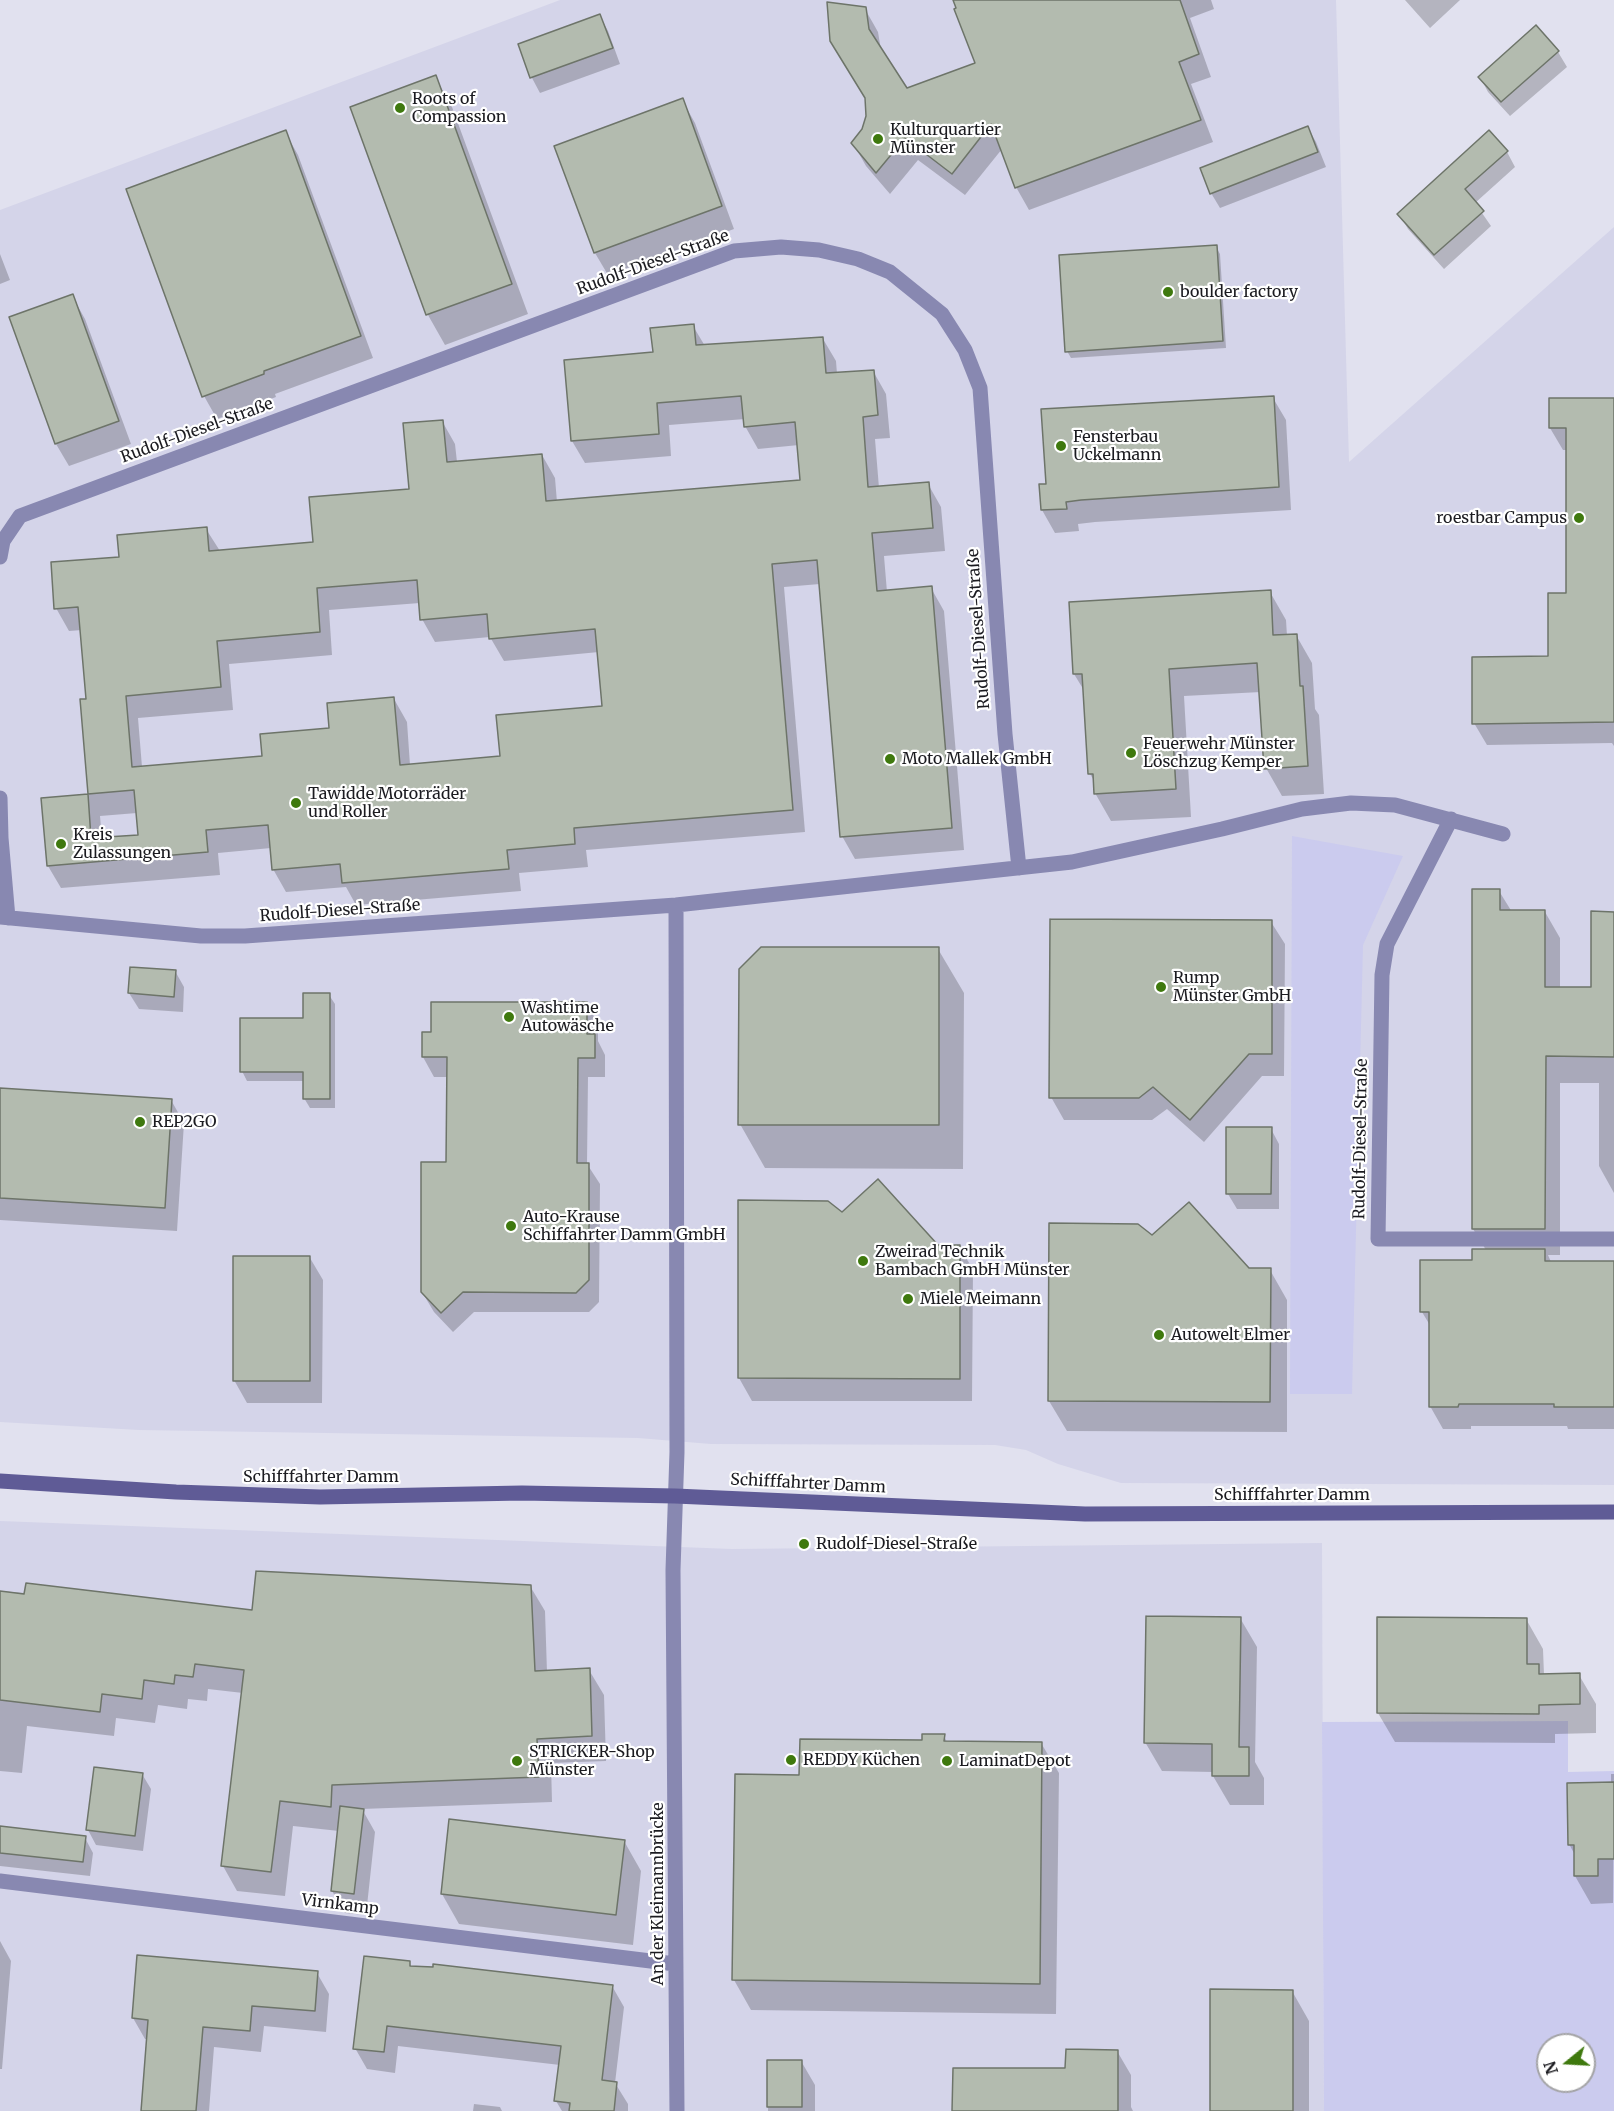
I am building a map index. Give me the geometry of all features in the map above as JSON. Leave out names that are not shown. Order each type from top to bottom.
[{"type":"main road","name":"Schifffahrter Damm","points":[[0,1481],[176,1492],[320,1497],[522,1493],[675,1496],[1086,1514],[1614,1512]]},
{"type":"street","name":"Rudolf-Diesel-Straße","points":[[0,557],[3,541],[20,516],[734,251],[781,247],[819,250],[858,259],[890,272],[942,314],[965,350],[980,388],[1005,734],[1019,868]]},
{"type":"street","name":"Rudolf-Diesel-Straße","points":[[0,798],[4,917],[201,936],[245,936],[676,905],[1072,862],[1302,809],[1351,802],[1395,805],[1503,834]]},
{"type":"street","name":"Rudolf-Diesel-Straße","points":[[1451,819],[1387,944],[1385,955],[1382,975],[1378,1239],[1614,1239]]},
{"type":"street","points":[[675,1496],[676,905]]},
{"type":"street","name":"An der Kleimannbrücke","points":[[675,1496],[673,1570],[677,2111]]},
{"type":"street","name":"Virnkamp","points":[[0,1881],[675,1964]]},
{"type":"shaded area","points":[[560,0],[1336,0],[1349,462],[1614,227],[1614,1485],[1121,1483],[1058,1464],[1026,1450],[995,1445],[711,1444],[638,1438],[139,1430],[0,1422],[0,210]]},
{"type":"shaded area","points":[[1292,836],[1403,856],[1363,945],[1352,1394],[1290,1394]]},
{"type":"shaded area","points":[[0,1521],[732,1549],[1322,1543],[1324,2111],[0,2111]]},
{"type":"shaded area","points":[[1568,1721],[1568,1772],[1614,1771],[1614,2111],[1324,2111],[1322,1722]]},
{"type":"building","points":[[953,0],[1180,0],[1199,54],[1179,62],[1201,120],[1015,188],[991,124],[952,174],[905,138],[876,173],[851,143],[862,129],[866,116],[865,98],[830,41],[827,2],[866,7],[869,29],[907,88],[975,63],[954,9],[956,8]]},
{"type":"building","points":[[600,14],[613,48],[530,78],[518,44]]},
{"type":"building","points":[[1536,25],[1559,51],[1501,102],[1478,77]]},
{"type":"building","points":[[436,75],[512,284],[426,315],[350,107]]},
{"type":"building","points":[[683,98],[722,206],[594,253],[554,146]]},
{"type":"building","points":[[1308,126],[1318,152],[1210,194],[1200,168]]},
{"type":"building","points":[[286,130],[361,336],[264,371],[264,374],[202,397],[126,189]]},
{"type":"building","points":[[1489,130],[1508,151],[1465,189],[1484,211],[1434,255],[1397,214]]},
{"type":"building","points":[[1217,245],[1223,341],[1065,352],[1059,255]]},
{"type":"building","points":[[73,294],[119,421],[55,444],[9,317]]},
{"type":"building","points":[[694,324],[696,345],[823,337],[826,373],[874,370],[878,415],[863,417],[868,487],[929,482],[933,528],[872,533],[877,591],[932,586],[952,828],[840,837],[817,560],[772,564],[793,810],[574,828],[575,844],[507,850],[509,869],[342,883],[340,864],[272,870],[268,825],[206,830],[208,852],[47,866],[41,798],[88,794],[80,699],[86,699],[78,607],[54,609],[51,562],[119,557],[117,535],[207,527],[209,551],[313,542],[309,497],[409,489],[403,423],[443,420],[447,462],[542,454],[546,501],[800,480],[795,422],[744,427],[741,396],[657,403],[659,434],[571,441],[564,360],[653,352],[650,328]],"holes":[[[417,580],[420,620],[487,614],[489,639],[595,629],[602,706],[496,715],[500,756],[400,765],[394,697],[327,703],[329,728],[260,734],[262,756],[132,767],[126,696],[221,687],[217,641],[320,632],[317,588]],[[134,790],[138,835],[91,838],[88,794]]]},
{"type":"building","points":[[1274,396],[1279,487],[1081,500],[1066,502],[1067,509],[1041,510],[1039,484],[1046,484],[1041,409]]},
{"type":"building","points":[[1549,398],[1614,398],[1614,722],[1472,724],[1472,657],[1548,656],[1548,593],[1566,593],[1566,428],[1549,428]]},
{"type":"building","points":[[1271,590],[1273,635],[1297,634],[1308,766],[1264,769],[1257,663],[1169,669],[1176,789],[1094,794],[1093,774],[1088,774],[1082,674],[1073,674],[1069,602]]},
{"type":"building","points":[[1472,889],[1500,889],[1500,910],[1545,910],[1545,987],[1591,987],[1591,911],[1614,912],[1614,1057],[1546,1056],[1545,1229],[1472,1229]]},
{"type":"building","name":"Rump Münster GmbH","points":[[1050,919],[1272,920],[1272,1054],[1249,1054],[1190,1120],[1153,1087],[1139,1098],[1049,1098]]},
{"type":"building","points":[[761,947],[939,947],[939,1125],[738,1125],[739,969]]},
{"type":"building","points":[[130,967],[176,970],[174,997],[128,993]]},
{"type":"building","points":[[303,993],[330,993],[330,1099],[303,1099],[303,1072],[240,1072],[240,1018],[303,1018]]},
{"type":"building","points":[[431,1002],[587,1002],[587,1034],[595,1034],[595,1058],[578,1058],[577,1163],[589,1163],[589,1280],[576,1293],[463,1292],[441,1313],[421,1292],[421,1162],[446,1162],[447,1057],[422,1057],[422,1032],[431,1032]]},
{"type":"building","points":[[0,1088],[172,1099],[165,1208],[0,1198]]},
{"type":"building","points":[[1226,1127],[1272,1127],[1271,1194],[1226,1194]]},
{"type":"building","points":[[878,1179],[938,1245],[960,1245],[960,1379],[738,1378],[738,1200],[828,1201],[842,1212]]},
{"type":"building","name":"Autowelt Elmer","points":[[1189,1202],[1249,1268],[1271,1268],[1270,1402],[1048,1401],[1049,1223],[1138,1224],[1152,1235]]},
{"type":"building","points":[[1472,1249],[1545,1249],[1545,1261],[1614,1261],[1614,1407],[1554,1407],[1554,1404],[1459,1404],[1458,1407],[1429,1407],[1429,1312],[1420,1312],[1420,1260],[1472,1260]]},
{"type":"building","points":[[233,1256],[310,1256],[310,1381],[233,1381]]},
{"type":"building","points":[[256,1571],[531,1585],[535,1671],[590,1668],[592,1736],[537,1739],[539,1777],[332,1785],[331,1807],[280,1801],[271,1872],[221,1866],[244,1670],[195,1664],[193,1677],[175,1675],[174,1684],[144,1680],[142,1699],[102,1694],[100,1712],[0,1700],[0,1591],[24,1594],[26,1583],[252,1610]]},
{"type":"building","points":[[1146,1616],[1241,1617],[1239,1747],[1249,1747],[1249,1776],[1212,1776],[1212,1744],[1144,1743]]},
{"type":"building","points":[[1377,1617],[1527,1618],[1527,1664],[1539,1664],[1539,1674],[1580,1673],[1580,1704],[1539,1705],[1539,1714],[1377,1713]]},
{"type":"building","points":[[922,1734],[945,1734],[944,1741],[1042,1742],[1040,1984],[732,1980],[735,1774],[799,1775],[800,1739],[922,1740]]},
{"type":"building","points":[[94,1767],[143,1773],[135,1836],[86,1830]]},
{"type":"building","points":[[1614,1782],[1614,1859],[1598,1859],[1598,1876],[1574,1876],[1574,1845],[1568,1845],[1567,1783]]},
{"type":"building","points":[[340,1806],[364,1809],[354,1894],[331,1891]]},
{"type":"building","points":[[449,1819],[625,1840],[616,1915],[441,1894]]},
{"type":"building","points":[[0,1826],[86,1836],[83,1862],[0,1853]]},
{"type":"building","points":[[137,1955],[318,1971],[315,2011],[252,2006],[250,2031],[203,2027],[196,2111],[141,2111],[148,2020],[132,2018]]},
{"type":"building","points":[[364,1956],[410,1961],[410,1966],[433,1967],[433,1964],[613,1985],[602,2080],[617,2082],[614,2111],[569,2111],[570,2103],[554,2101],[561,2046],[387,2026],[384,2052],[353,2049]]},
{"type":"building","points":[[1210,1989],[1293,1990],[1293,2111],[1210,2111]]},
{"type":"building","points":[[1066,2049],[1118,2050],[1118,2111],[952,2111],[953,2068],[1065,2068]]},
{"type":"building","points":[[767,2060],[802,2060],[802,2107],[767,2107]]},
{"type":"place","name":"Roots of Compassion","points":[[400,108]]},
{"type":"place","name":"Kulturquartier Münster","points":[[878,139]]},
{"type":"place","name":"boulder factory","points":[[1168,292]]},
{"type":"place","name":"Fensterbau Uckelmann","points":[[1061,446]]},
{"type":"place","name":"roestbar Campus","points":[[1579,518]]},
{"type":"place","name":"Feuerwehr Münster Löschzug Kemper","points":[[1131,753]]},
{"type":"place","name":"Moto Mallek GmbH","points":[[890,759]]},
{"type":"place","name":"Tawidde Motorräder und Roller","points":[[296,803]]},
{"type":"place","name":"Kreis Zulassungen","points":[[61,844]]},
{"type":"place","name":"Rump Münster GmbH","points":[[1161,987]]},
{"type":"place","name":"Washtime Autowäsche","points":[[509,1017]]},
{"type":"place","name":"REP2GO","points":[[140,1122]]},
{"type":"place","name":"Auto-Krause Schiffahrter Damm GmbH","points":[[511,1226]]},
{"type":"place","name":"Zweirad Technik Bambach GmbH Münster","points":[[863,1261]]},
{"type":"place","name":"Miele Meimann","points":[[908,1299]]},
{"type":"place","name":"Autowelt Elmer","points":[[1159,1335]]},
{"type":"place","name":"Rudolf-Diesel-Straße","points":[[804,1544]]},
{"type":"place","name":"REDDY Küchen","points":[[791,1760]]},
{"type":"place","name":"STRICKER-Shop Münster","points":[[517,1761]]},
{"type":"place","name":"LaminatDepot","points":[[947,1761]]}]
